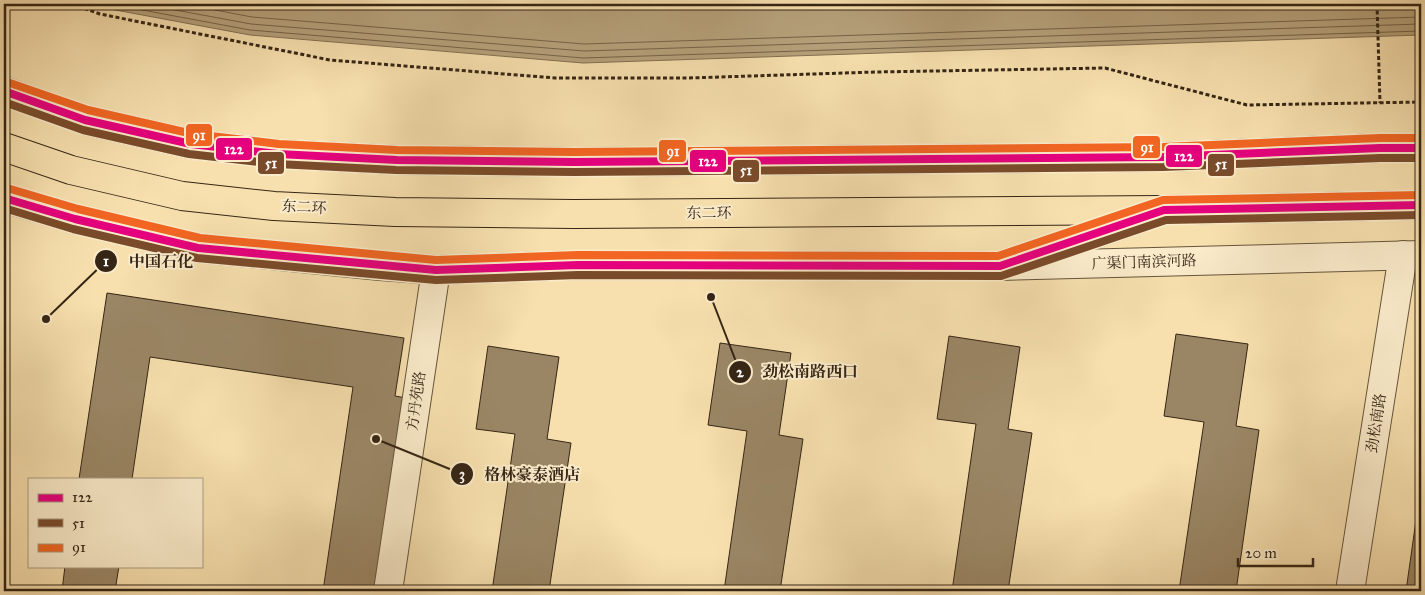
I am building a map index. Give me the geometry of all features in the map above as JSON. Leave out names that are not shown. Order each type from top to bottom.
[{"type":"highway","points":[[4,91],[85,120],[191,144],[278,154],[397,160],[584,162],[1163,157],[1421,148]]},
{"type":"highway","name":"东二环","points":[[4,147],[71,170],[182,196],[274,206],[395,212],[584,214],[1164,210],[1421,205]]},
{"type":"highway","points":[[1000,266],[1164,210]]},
{"type":"street","name":"广渠门南滨河路","points":[[4,198],[75,219],[198,248],[436,270],[578,265],[1000,266],[1412,255]]},
{"type":"street","name":"劲松南路","points":[[1350,591],[1412,255]]},
{"type":"street","name":"方丹苑路","points":[[388,591],[436,270]]},
{"type":"path","points":[[72,4],[100,14],[330,60],[555,78],[689,78],[1106,68],[1247,105],[1421,102]]},
{"type":"path","points":[[1377,4],[1380,103]]},
{"type":"water","points":[[83,4],[1421,4],[1421,35],[583,63],[250,35]]},
{"type":"building","points":[[107,293],[404,338],[395,396],[412,399],[383,591],[323,591],[353,387],[150,357],[132,478],[79,478]]},
{"type":"building","points":[[1176,334],[1248,344],[1236,426],[1259,430],[1236,591],[1179,591],[1204,422],[1164,416]]},
{"type":"building","points":[[949,336],[1020,347],[1008,429],[1032,433],[1008,591],[952,591],[976,424],[937,419]]},
{"type":"building","points":[[720,343],[791,353],[779,435],[803,439],[780,591],[724,591],[747,431],[708,425]]},
{"type":"building","points":[[488,346],[559,357],[547,439],[571,443],[549,591],[492,591],[515,434],[476,429]]},
{"type":"building","points":[[1421,485],[1421,591],[1406,591]]},
{"type":"building","points":[[65,568],[119,568],[115,591],[62,591]]},
{"type":"transit line","name":"91","points":[[7,82],[88,110],[193,134],[279,144],[397,150],[574,152],[1163,147],[1421,138]]},
{"type":"transit line","name":"122","points":[[4,91],[85,120],[191,144],[278,154],[397,160],[574,162],[1163,157],[1421,148]]},
{"type":"transit line","name":"51","points":[[4,102],[83,130],[189,154],[277,164],[396,170],[574,172],[1163,167],[1421,158]]},
{"type":"transit line","name":"91","points":[[7,188],[78,209],[200,238],[436,260],[578,255],[998,256],[1163,200],[1421,195]]},
{"type":"transit line","name":"122","points":[[4,198],[75,219],[198,248],[436,270],[578,265],[1000,266],[1164,210],[1421,205]]},
{"type":"transit line","name":"51","points":[[4,208],[73,229],[197,258],[436,280],[578,275],[1001,276],[1166,220],[1421,215]]},
{"type":"place","name":"劲松南路西口","points":[[711,297]]},
{"type":"place","name":"中国石化","points":[[46,319]]},
{"type":"place","name":"格林豪泰酒店","points":[[376,439]]}]
